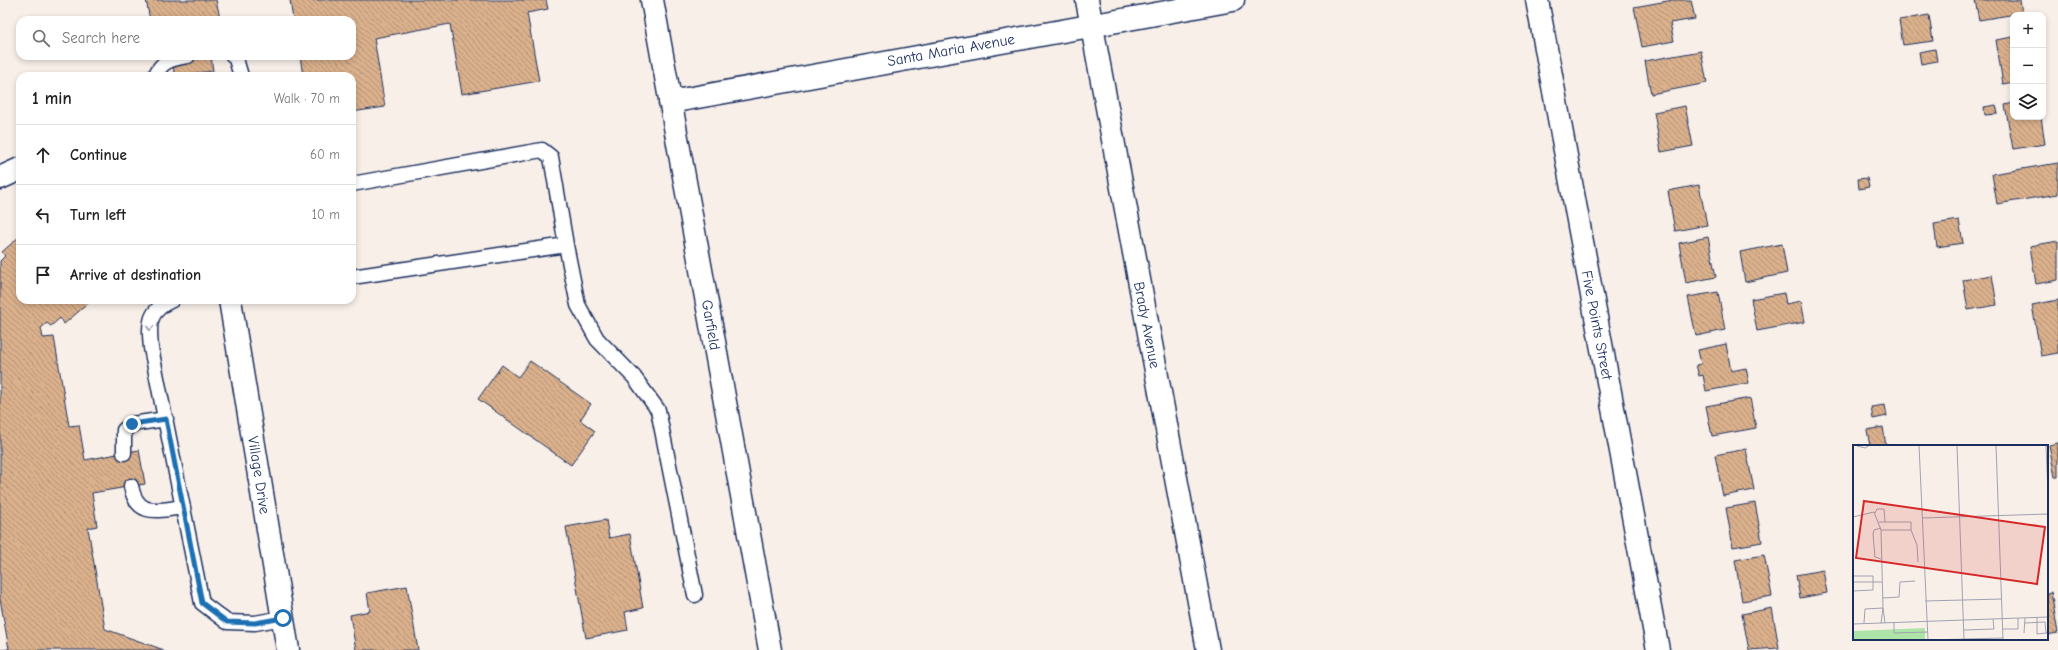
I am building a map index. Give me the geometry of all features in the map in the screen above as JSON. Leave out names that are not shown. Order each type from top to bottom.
[{"type":"street","name":"Garfield","points":[[652,0],[770,650]]},
{"type":"street","name":"Brady Avenue","points":[[1087,0],[1208,650]]},
{"type":"street","name":"Santa Maria Avenue","points":[[670,102],[1091,24],[1233,0]]},
{"type":"street","name":"Five Points Street","points":[[1537,0],[1658,650]]},
{"type":"street","points":[[0,178],[16,172]]},
{"type":"street","name":"Village Drive","points":[[231,304],[288,650]]},
{"type":"lane","points":[[157,72],[159,66],[171,60]]},
{"type":"lane","points":[[236,60],[240,72]]},
{"type":"lane","points":[[356,183],[542,150],[551,158],[578,305],[597,339],[634,378],[658,410],[695,595]]},
{"type":"lane","points":[[356,276],[566,245]]},
{"type":"lane","points":[[162,304],[159,305],[149,325],[151,348],[202,603],[227,622],[255,623],[283,618]]},
{"type":"lane","points":[[124,453],[124,430],[132,424],[166,419]]},
{"type":"lane","points":[[130,486],[133,498],[140,507],[151,511],[183,507]]},
{"type":"building","points":[[146,0],[216,0],[220,16],[149,16]]},
{"type":"building","points":[[290,0],[546,0],[548,9],[527,13],[539,81],[462,94],[450,24],[374,38],[385,107],[356,111],[356,72],[302,72],[301,60],[356,60],[356,16],[292,16]]},
{"type":"building","points":[[1673,0],[1691,0],[1695,19],[1670,23],[1674,41],[1642,47],[1634,7]]},
{"type":"building","points":[[1975,0],[2020,0],[2022,12],[2010,12],[2010,15],[1979,20]]},
{"type":"building","points":[[1929,15],[1933,41],[1903,45],[1899,20]]},
{"type":"building","points":[[2010,38],[2010,83],[2003,84],[1996,40]]},
{"type":"building","points":[[1935,49],[1937,61],[1921,64],[1919,52]]},
{"type":"building","points":[[1701,51],[1707,83],[1651,94],[1645,61]]},
{"type":"building","points":[[172,60],[212,60],[213,71],[174,72]]},
{"type":"building","points":[[2010,104],[2010,120],[2041,120],[2045,144],[2013,149],[2005,105]]},
{"type":"building","points":[[1996,105],[1998,114],[1985,115],[1984,107]]},
{"type":"building","points":[[1685,106],[1693,146],[1661,152],[1654,112]]},
{"type":"building","points":[[2058,163],[2058,194],[1997,204],[1992,174]]},
{"type":"building","points":[[1867,178],[1869,187],[1859,189],[1858,179]]},
{"type":"building","points":[[1699,185],[1707,225],[1675,231],[1668,191]]},
{"type":"building","points":[[1959,220],[1963,243],[1937,247],[1934,224]]},
{"type":"building","points":[[1708,237],[1716,277],[1686,283],[1679,243]]},
{"type":"building","points":[[16,240],[16,304],[87,304],[64,324],[60,318],[51,326],[47,323],[41,328],[43,338],[54,337],[69,426],[79,425],[85,460],[139,450],[145,484],[92,493],[97,526],[88,528],[105,629],[164,650],[1,650],[9,649],[0,599],[0,261],[5,256],[2,252]]},
{"type":"building","points":[[2058,241],[2058,280],[2036,284],[2030,246]]},
{"type":"building","points":[[1782,244],[1787,273],[1745,282],[1740,252]]},
{"type":"building","points":[[1992,275],[1997,305],[1968,310],[1963,280]]},
{"type":"building","points":[[1718,292],[1725,330],[1696,336],[1688,297]]},
{"type":"building","points":[[1784,293],[1786,304],[1801,301],[1805,322],[1757,331],[1751,299]]},
{"type":"building","points":[[2058,300],[2058,353],[2041,356],[2032,305]]},
{"type":"building","points":[[1726,344],[1731,371],[1746,368],[1749,383],[1706,391],[1703,375],[1699,376],[1696,365],[1701,364],[1698,350]]},
{"type":"building","points":[[530,361],[591,404],[580,420],[595,431],[571,465],[478,399],[502,365],[518,377]]},
{"type":"building","points":[[1750,398],[1756,428],[1712,436],[1706,406]]},
{"type":"building","points":[[1885,405],[1887,416],[1873,419],[1871,407]]},
{"type":"building","points":[[1883,427],[1886,445],[1870,445],[1867,430]]},
{"type":"building","points":[[2058,443],[2058,477],[2055,477],[2049,445]]},
{"type":"building","points":[[1746,449],[1754,490],[1723,496],[1715,455]]},
{"type":"building","points":[[1755,503],[1762,542],[1733,547],[1726,508]]},
{"type":"building","points":[[606,520],[609,538],[630,534],[643,608],[625,612],[628,630],[586,638],[566,527]]},
{"type":"building","points":[[1764,555],[1772,596],[1742,601],[1735,560]]},
{"type":"building","points":[[1823,570],[1827,593],[1800,598],[1796,575]]},
{"type":"building","points":[[407,586],[418,650],[356,650],[350,615],[370,611],[367,593]]},
{"type":"building","points":[[2051,592],[2058,633],[2048,635],[2048,593]]},
{"type":"building","points":[[1772,608],[1779,648],[1749,650],[1742,614]]},
{"type":"route","points":[[132,424],[166,419],[202,603],[227,622],[255,623],[283,618]]}]
